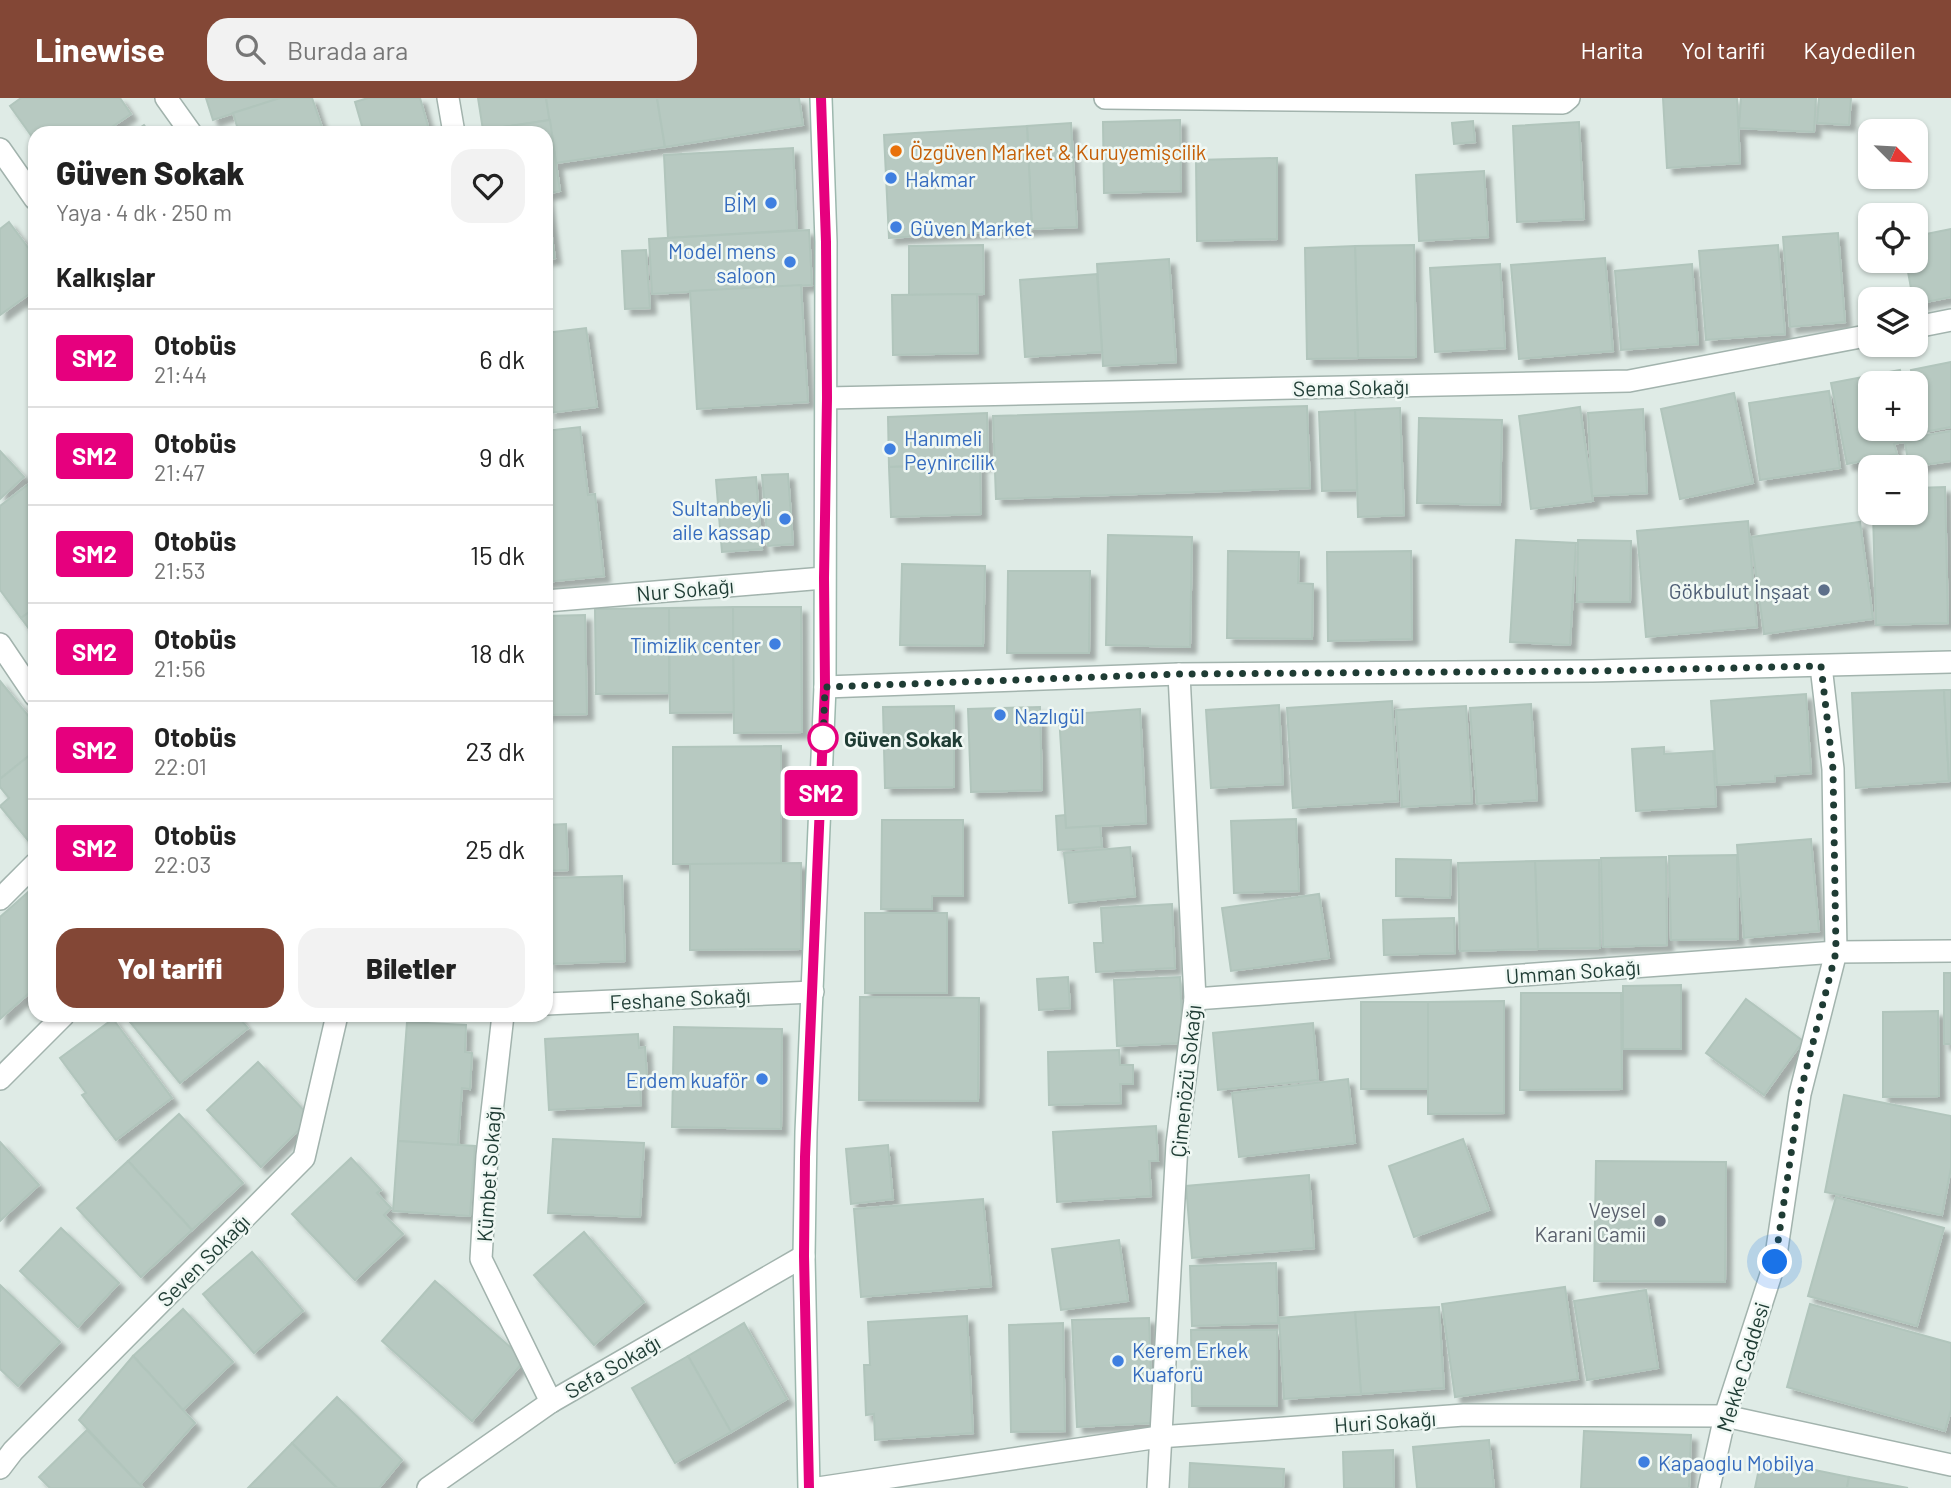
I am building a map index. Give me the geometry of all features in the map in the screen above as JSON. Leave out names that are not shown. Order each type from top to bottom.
[{"type":"street","points":[[166,98],[186,126]]},
{"type":"street","points":[[448,98],[453,126]]},
{"type":"street","points":[[809,1488],[804,1256],[806,1132],[825,687],[826,242],[821,98]]},
{"type":"street","points":[[1105,98],[1563,103],[1569,98]]},
{"type":"street","points":[[0,149],[28,189]]},
{"type":"street","points":[[1928,325],[1951,320]]},
{"type":"street","name":"Sema Sokağı","points":[[827,398],[1629,381],[1858,337]]},
{"type":"street","name":"Nur Sokağı","points":[[553,600],[824,578]]},
{"type":"street","points":[[0,644],[28,686]]},
{"type":"street","points":[[825,687],[1179,674],[1593,671],[1951,662]]},
{"type":"street","name":"Mekke Caddesi","points":[[1709,1488],[1725,1416],[1775,1262],[1800,1094],[1836,952],[1833,769],[1821,666]]},
{"type":"street","name":"Çimenözü Sokağı","points":[[1158,1488],[1177,1144],[1195,999],[1179,674]]},
{"type":"street","points":[[0,898],[28,871]]},
{"type":"street","name":"Umman Sokağı","points":[[1195,999],[1836,952],[1951,951]]},
{"type":"street","name":"Feshane Sokağı","points":[[553,1004],[813,992]]},
{"type":"street","points":[[0,1079],[57,1022]]},
{"type":"street","name":"Seven Sokağı","points":[[0,1468],[7,1450],[304,1158],[335,1022]]},
{"type":"street","name":"Kümbet Sokağı","points":[[502,1022],[487,1156],[481,1259],[551,1402]]},
{"type":"street","name":"Sefa Sokağı","points":[[428,1488],[551,1402],[804,1256]]},
{"type":"street","name":"Huri Sokağı","points":[[818,1488],[1159,1437],[1464,1415],[1725,1416],[1951,1465]]},
{"type":"building","points":[[21,98],[120,98],[131,114],[113,126],[28,126],[28,131],[10,106]]},
{"type":"building","points":[[206,98],[280,98],[213,120]]},
{"type":"building","points":[[280,98],[312,98],[322,126],[237,126],[233,113]]},
{"type":"building","points":[[368,98],[420,98],[428,126],[362,126],[355,102]]},
{"type":"building","points":[[478,98],[546,98],[550,120],[510,126],[482,126]]},
{"type":"building","points":[[546,98],[657,98],[665,147],[556,163],[553,126],[550,126]]},
{"type":"building","points":[[657,98],[799,98],[803,125],[665,147]]},
{"type":"building","points":[[1663,98],[1737,98],[1740,163],[1667,168]]},
{"type":"building","points":[[1741,98],[1816,98],[1814,132],[1739,128]]},
{"type":"building","points":[[1819,98],[1851,98],[1849,125],[1817,123]]},
{"type":"building","points":[[550,120],[551,126],[510,126]]},
{"type":"building","points":[[1180,120],[1181,191],[1104,193],[1103,122]]},
{"type":"building","points":[[1473,121],[1475,142],[1454,144],[1452,123]]},
{"type":"building","points":[[1579,122],[1584,219],[1517,222],[1513,126]]},
{"type":"building","points":[[1071,123],[1077,227],[1032,229],[1027,126]]},
{"type":"building","points":[[1027,126],[1032,229],[889,238],[884,135]]},
{"type":"building","points":[[553,141],[560,191],[553,192]]},
{"type":"building","points":[[793,148],[797,230],[668,238],[664,155]]},
{"type":"building","points":[[1277,158],[1277,239],[1197,241],[1196,160]]},
{"type":"building","points":[[1484,171],[1488,237],[1419,241],[1416,175]]},
{"type":"building","points":[[9,222],[28,248],[28,295],[0,315],[0,229]]},
{"type":"building","points":[[1951,229],[1951,297],[1928,302],[1928,287],[1911,287],[1908,273],[1928,273],[1928,234]]},
{"type":"building","points":[[809,230],[812,285],[652,294],[649,239]]},
{"type":"building","points":[[1838,233],[1845,322],[1790,327],[1783,237]]},
{"type":"building","points":[[983,245],[984,294],[909,295],[909,246]]},
{"type":"building","points":[[1414,245],[1416,357],[1358,358],[1355,246]]},
{"type":"building","points":[[1778,245],[1785,334],[1706,340],[1699,251]]},
{"type":"building","points":[[1355,246],[1358,358],[1307,359],[1305,248]]},
{"type":"building","points":[[646,250],[650,308],[625,309],[622,251]]},
{"type":"building","points":[[1605,258],[1613,351],[1519,359],[1511,265]]},
{"type":"building","points":[[1169,259],[1176,362],[1103,366],[1097,264]]},
{"type":"building","points":[[1500,264],[1505,348],[1435,352],[1430,268]]},
{"type":"building","points":[[1692,264],[1698,344],[1621,350],[1615,271]]},
{"type":"building","points":[[1097,274],[1102,352],[1025,357],[1020,280]]},
{"type":"building","points":[[801,285],[808,402],[697,409],[690,291]]},
{"type":"building","points":[[977,294],[978,353],[893,355],[892,295]]},
{"type":"building","points":[[586,328],[597,407],[553,413],[553,332]]},
{"type":"building","points":[[1951,362],[1951,427],[1928,431],[1928,371],[1911,370]]},
{"type":"building","points":[[1858,378],[1858,441],[1909,441],[1894,444],[1897,454],[1858,455],[1858,462],[1847,464],[1831,383]]},
{"type":"building","points":[[1829,391],[1840,468],[1760,480],[1749,403]]},
{"type":"building","points":[[1734,393],[1753,483],[1680,499],[1661,409]]},
{"type":"building","points":[[1307,406],[1310,488],[996,499],[993,416]]},
{"type":"building","points":[[1580,407],[1593,501],[1531,509],[1519,416]]},
{"type":"building","points":[[1400,408],[1404,515],[1358,517],[1355,410]]},
{"type":"building","points":[[1643,409],[1647,493],[1592,496],[1588,413]]},
{"type":"building","points":[[1355,410],[1357,490],[1322,491],[1319,412]]},
{"type":"building","points":[[987,413],[988,464],[889,467],[888,417]]},
{"type":"building","points":[[1419,418],[1502,420],[1500,505],[1417,503]]},
{"type":"building","points":[[580,427],[588,495],[595,494],[604,576],[553,581],[553,430]]},
{"type":"building","points":[[1951,431],[1951,461],[1928,464],[1928,455],[1907,455],[1905,443],[1928,441],[1928,435]]},
{"type":"building","points":[[0,451],[24,477],[0,499]]},
{"type":"building","points":[[980,464],[981,514],[891,517],[889,467]]},
{"type":"building","points":[[788,474],[793,544],[768,546],[762,475]]},
{"type":"building","points":[[756,477],[762,549],[722,552],[716,480]]},
{"type":"building","points":[[28,484],[28,613],[21,618],[0,590],[0,506]]},
{"type":"building","points":[[1945,487],[1948,623],[1876,625],[1873,525],[1928,525],[1928,488]]},
{"type":"building","points":[[1748,521],[1757,627],[1646,637],[1637,531]]},
{"type":"building","points":[[1858,522],[1873,619],[1764,634],[1751,537]]},
{"type":"building","points":[[1108,535],[1192,537],[1190,647],[1106,645]]},
{"type":"building","points":[[1516,540],[1576,543],[1570,645],[1510,642]]},
{"type":"building","points":[[1578,540],[1631,541],[1630,602],[1577,602]]},
{"type":"building","points":[[1228,551],[1299,552],[1298,583],[1313,584],[1312,639],[1227,638]]},
{"type":"building","points":[[1411,551],[1412,639],[1328,641],[1327,552]]},
{"type":"building","points":[[902,564],[985,566],[983,646],[900,645]]},
{"type":"building","points":[[1008,571],[1090,571],[1089,653],[1007,653]]},
{"type":"building","points":[[733,607],[734,712],[670,713],[669,608]]},
{"type":"building","points":[[733,607],[801,607],[802,732],[734,733]]},
{"type":"building","points":[[669,608],[669,693],[596,694],[595,609]]},
{"type":"building","points":[[28,613],[28,628],[21,618]]},
{"type":"building","points":[[585,615],[587,714],[553,715],[553,616]]},
{"type":"building","points":[[0,681],[28,715],[28,757],[0,779]]},
{"type":"building","points":[[1944,690],[1949,781],[1856,788],[1852,693]]},
{"type":"building","points":[[1944,690],[1951,690],[1951,781],[1949,781]]},
{"type":"building","points":[[1806,694],[1811,773],[1775,776],[1775,781],[1717,785],[1711,701]]},
{"type":"building","points":[[1392,701],[1398,801],[1293,808],[1287,708]]},
{"type":"building","points":[[1531,704],[1537,800],[1477,804],[1470,708]]},
{"type":"building","points":[[1279,705],[1283,784],[1211,788],[1206,710]]},
{"type":"building","points":[[954,706],[954,787],[885,788],[883,707]]},
{"type":"building","points":[[1466,706],[1472,803],[1402,807],[1396,710]]},
{"type":"building","points":[[1040,707],[1042,790],[971,792],[968,709]]},
{"type":"building","points":[[1140,709],[1146,823],[1066,828],[1059,715]]},
{"type":"building","points":[[781,746],[781,864],[673,864],[673,747]]},
{"type":"building","points":[[1664,747],[1664,754],[1713,751],[1716,806],[1636,811],[1632,749]]},
{"type":"building","points":[[28,757],[28,840],[0,806],[9,798],[0,787],[0,779]]},
{"type":"building","points":[[1065,815],[1066,828],[1100,826],[1102,847],[1058,850],[1056,816]]},
{"type":"building","points":[[1296,819],[1299,891],[1234,893],[1231,821]]},
{"type":"building","points":[[882,820],[963,820],[963,896],[932,896],[932,909],[881,909]]},
{"type":"building","points":[[566,824],[568,870],[553,871],[553,825]]},
{"type":"building","points":[[1811,839],[1819,931],[1744,938],[1737,845]]},
{"type":"building","points":[[1130,847],[1135,896],[1069,903],[1064,853]]},
{"type":"building","points":[[1737,855],[1738,939],[1671,940],[1669,856]]},
{"type":"building","points":[[1666,857],[1667,945],[1603,947],[1601,858]]},
{"type":"building","points":[[1396,859],[1451,860],[1450,898],[1396,896]]},
{"type":"building","points":[[1599,860],[1600,948],[1538,949],[1535,861]]},
{"type":"building","points":[[1535,861],[1538,949],[1460,951],[1458,863]]},
{"type":"building","points":[[801,863],[801,949],[690,950],[690,864]]},
{"type":"building","points":[[622,876],[625,961],[553,964],[553,878]]},
{"type":"building","points":[[28,892],[28,994],[0,1019],[0,917]]},
{"type":"building","points":[[1319,894],[1329,958],[1231,971],[1222,908]]},
{"type":"building","points":[[1172,904],[1175,968],[1096,972],[1094,943],[1103,943],[1101,908]]},
{"type":"building","points":[[865,913],[947,913],[947,993],[865,993]]},
{"type":"building","points":[[1454,918],[1455,953],[1384,955],[1383,920]]},
{"type":"building","points":[[1944,973],[1951,973],[1951,1044],[1944,1044]]},
{"type":"building","points":[[1068,977],[1070,1008],[1039,1010],[1037,979]]},
{"type":"building","points":[[1180,977],[1183,1043],[1117,1046],[1114,980]]},
{"type":"building","points":[[1681,985],[1681,1049],[1623,1049],[1623,986]]},
{"type":"building","points":[[1521,993],[1621,993],[1622,1089],[1520,1090]]},
{"type":"building","points":[[860,997],[979,998],[978,1101],[859,1100]]},
{"type":"building","points":[[1746,999],[1803,1041],[1764,1095],[1706,1053]]},
{"type":"building","points":[[1504,1001],[1504,1113],[1428,1114],[1428,1002]]},
{"type":"building","points":[[1361,1002],[1428,1002],[1428,1089],[1361,1089]]},
{"type":"building","points":[[1938,1011],[1939,1096],[1883,1097],[1883,1012]]},
{"type":"building","points":[[109,1022],[115,1022],[172,1098],[116,1140],[82,1095],[86,1093],[60,1058]]},
{"type":"building","points":[[130,1022],[243,1022],[248,1028],[180,1083]]},
{"type":"building","points":[[407,1022],[466,1025],[465,1052],[472,1053],[470,1089],[462,1088],[458,1145],[398,1141]]},
{"type":"building","points":[[1313,1023],[1318,1080],[1218,1090],[1213,1033]]},
{"type":"building","points":[[674,1027],[782,1029],[781,1129],[672,1127]]},
{"type":"building","points":[[638,1034],[639,1048],[645,1047],[647,1076],[640,1077],[641,1105],[549,1110],[545,1039]]},
{"type":"building","points":[[1119,1050],[1120,1065],[1133,1065],[1133,1084],[1120,1084],[1121,1103],[1049,1105],[1048,1052]]},
{"type":"building","points":[[258,1062],[311,1118],[261,1167],[207,1110]]},
{"type":"building","points":[[1348,1079],[1355,1143],[1239,1157],[1232,1093]]},
{"type":"building","points":[[1844,1095],[1951,1116],[1951,1168],[1942,1215],[1825,1192]]},
{"type":"building","points":[[179,1114],[243,1183],[192,1230],[128,1161]]},
{"type":"building","points":[[1156,1126],[1158,1161],[1149,1161],[1151,1196],[1057,1202],[1053,1132]]},
{"type":"building","points":[[553,1139],[644,1143],[640,1217],[548,1213]]},
{"type":"building","points":[[1463,1139],[1489,1210],[1414,1237],[1389,1166]]},
{"type":"building","points":[[398,1141],[475,1146],[470,1216],[393,1211]]},
{"type":"building","points":[[0,1142],[39,1185],[0,1221]]},
{"type":"building","points":[[888,1145],[893,1199],[851,1204],[846,1149]]},
{"type":"building","points":[[351,1158],[381,1190],[377,1193],[391,1208],[384,1215],[403,1234],[355,1280],[292,1214]]},
{"type":"building","points":[[128,1161],[192,1230],[141,1277],[77,1208]]},
{"type":"building","name":"Veysel Karani Camii","points":[[1596,1161],[1726,1162],[1725,1282],[1594,1281]]},
{"type":"building","points":[[1309,1175],[1314,1248],[1192,1258],[1186,1186]]},
{"type":"building","points":[[1836,1197],[1944,1228],[1917,1326],[1808,1296]]},
{"type":"building","points":[[983,1199],[991,1286],[861,1297],[854,1209]]},
{"type":"building","points":[[61,1228],[119,1283],[78,1327],[20,1271]]},
{"type":"building","points":[[584,1232],[644,1302],[594,1345],[534,1275]]},
{"type":"building","points":[[1119,1240],[1128,1301],[1061,1310],[1052,1249]]},
{"type":"building","points":[[252,1252],[303,1311],[254,1353],[203,1294]]},
{"type":"building","points":[[1276,1263],[1278,1323],[1192,1326],[1190,1266]]},
{"type":"building","points":[[435,1281],[525,1360],[472,1421],[382,1341]]},
{"type":"building","points":[[0,1285],[60,1342],[18,1386],[0,1369]]},
{"type":"building","points":[[1565,1287],[1578,1379],[1455,1397],[1442,1304]]},
{"type":"building","points":[[1646,1290],[1658,1368],[1587,1380],[1574,1301]]},
{"type":"building","points":[[1810,1304],[1951,1343],[1951,1410],[1945,1431],[1787,1387]]},
{"type":"building","points":[[1439,1307],[1444,1388],[1361,1394],[1355,1312]]},
{"type":"building","points":[[183,1309],[233,1362],[183,1410],[133,1356]]},
{"type":"building","points":[[1355,1312],[1361,1394],[1284,1399],[1279,1318]]},
{"type":"building","points":[[967,1316],[973,1433],[875,1440],[874,1414],[866,1415],[864,1365],[870,1365],[868,1322]]},
{"type":"building","points":[[1149,1318],[1153,1423],[1077,1427],[1072,1320]]},
{"type":"building","points":[[744,1323],[787,1399],[731,1432],[688,1356]]},
{"type":"building","points":[[1063,1323],[1065,1431],[1011,1432],[1009,1325]]},
{"type":"building","points":[[1191,1330],[1277,1330],[1277,1406],[1192,1406]]},
{"type":"building","points":[[133,1356],[195,1423],[140,1485],[79,1420]]},
{"type":"building","points":[[688,1356],[731,1432],[675,1463],[632,1388]]},
{"type":"building","points":[[337,1397],[402,1460],[379,1488],[337,1488],[292,1443]]},
{"type":"building","points":[[87,1430],[143,1488],[50,1488],[39,1477]]},
{"type":"building","points":[[1584,1431],[1691,1435],[1689,1488],[1581,1488]]},
{"type":"building","points":[[1489,1440],[1494,1488],[1417,1488],[1413,1447]]},
{"type":"building","points":[[292,1443],[337,1488],[248,1488]]},
{"type":"building","points":[[1393,1450],[1394,1488],[1344,1488],[1343,1452]]},
{"type":"building","points":[[1761,1459],[1849,1477],[1847,1488],[1755,1488]]},
{"type":"building","points":[[1190,1463],[1284,1469],[1283,1488],[1189,1488]]},
{"type":"building","points":[[1849,1477],[1908,1488],[1847,1488]]},
{"type":"bus line","name":"SM2","points":[[809,1488],[804,1256],[805,1157],[825,687],[826,242],[821,98]]},
{"type":"place","name":"Özgüven Market & Kuruyemişcilik","points":[[896,151]]},
{"type":"place","name":"Hakmar","points":[[891,178]]},
{"type":"place","name":"BİM","points":[[771,203]]},
{"type":"place","name":"Güven Market","points":[[896,227]]},
{"type":"place","name":"Model mens saloon","points":[[790,262]]},
{"type":"place","name":"Hanımeli Peynircilik","points":[[890,449]]},
{"type":"place","name":"Sultanbeyli aile kassap","points":[[785,519]]},
{"type":"place","name":"Gökbulut İnşaat","points":[[1824,590]]},
{"type":"place","name":"Timizlik center","points":[[775,644]]},
{"type":"place","name":"Nazlıgül","points":[[1000,715]]},
{"type":"place","name":"Güven Sokak","points":[[823,738]]},
{"type":"place","name":"Erdem kuaför","points":[[762,1079]]},
{"type":"place","name":"Veysel Karani Camii","points":[[1660,1221]]},
{"type":"place","name":"Kerem Erkek Kuaforü","points":[[1118,1361]]},
{"type":"place","name":"Kapaoglu Mobilya","points":[[1644,1462]]},
{"type":"route","points":[[823,738],[823,743],[825,687],[1179,674],[1593,671],[1821,666],[1833,769],[1836,952],[1800,1094],[1775,1262]]}]
